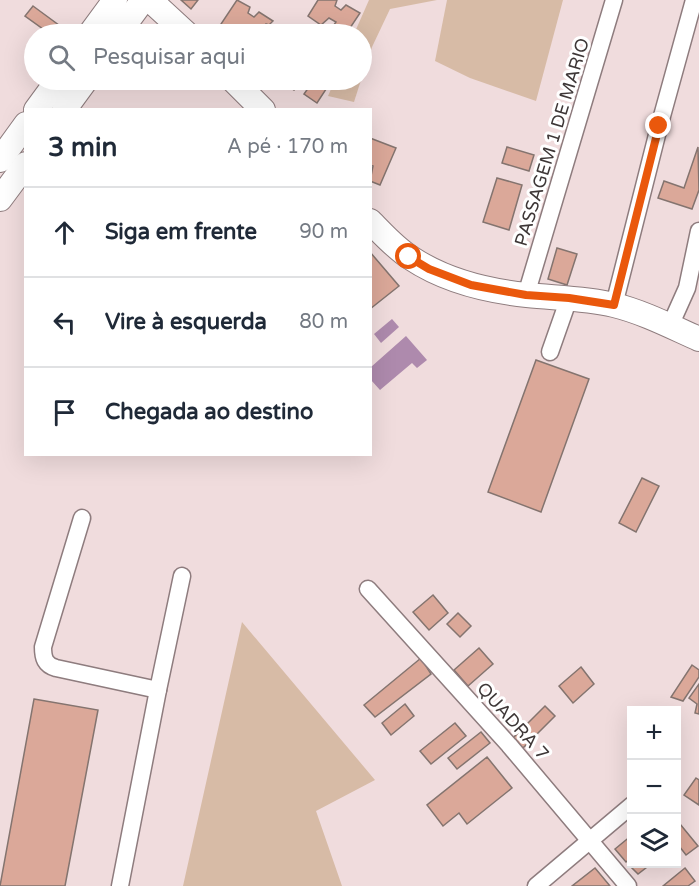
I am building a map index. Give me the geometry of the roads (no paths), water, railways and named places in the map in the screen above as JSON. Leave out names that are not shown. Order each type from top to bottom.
[{"type":"street","points":[[97,24],[115,0]]},
{"type":"street","points":[[125,24],[143,0]]},
{"type":"street","points":[[150,0],[176,24]]},
{"type":"street","name":"PASSAGEM 1 DE MARIO","points":[[526,295],[614,0]]},
{"type":"street","points":[[614,305],[659,126],[694,0]]},
{"type":"street","points":[[37,108],[51,90]]},
{"type":"street","points":[[65,108],[79,90]]},
{"type":"street","points":[[243,90],[261,108]]},
{"type":"street","points":[[0,160],[24,127]]},
{"type":"street","points":[[0,199],[24,167]]},
{"type":"street","points":[[372,223],[395,246],[429,269],[471,285],[526,295],[569,298],[614,305],[699,339]]},
{"type":"street","points":[[670,326],[687,288],[699,231]]},
{"type":"street","points":[[550,352],[569,298]]},
{"type":"street","points":[[82,518],[43,647],[44,661],[56,668],[158,690]]},
{"type":"street","points":[[120,886],[182,576]]},
{"type":"street","name":"QUADRA 7","points":[[368,589],[509,745],[628,886]]},
{"type":"street","points":[[536,886],[627,809]]}]
